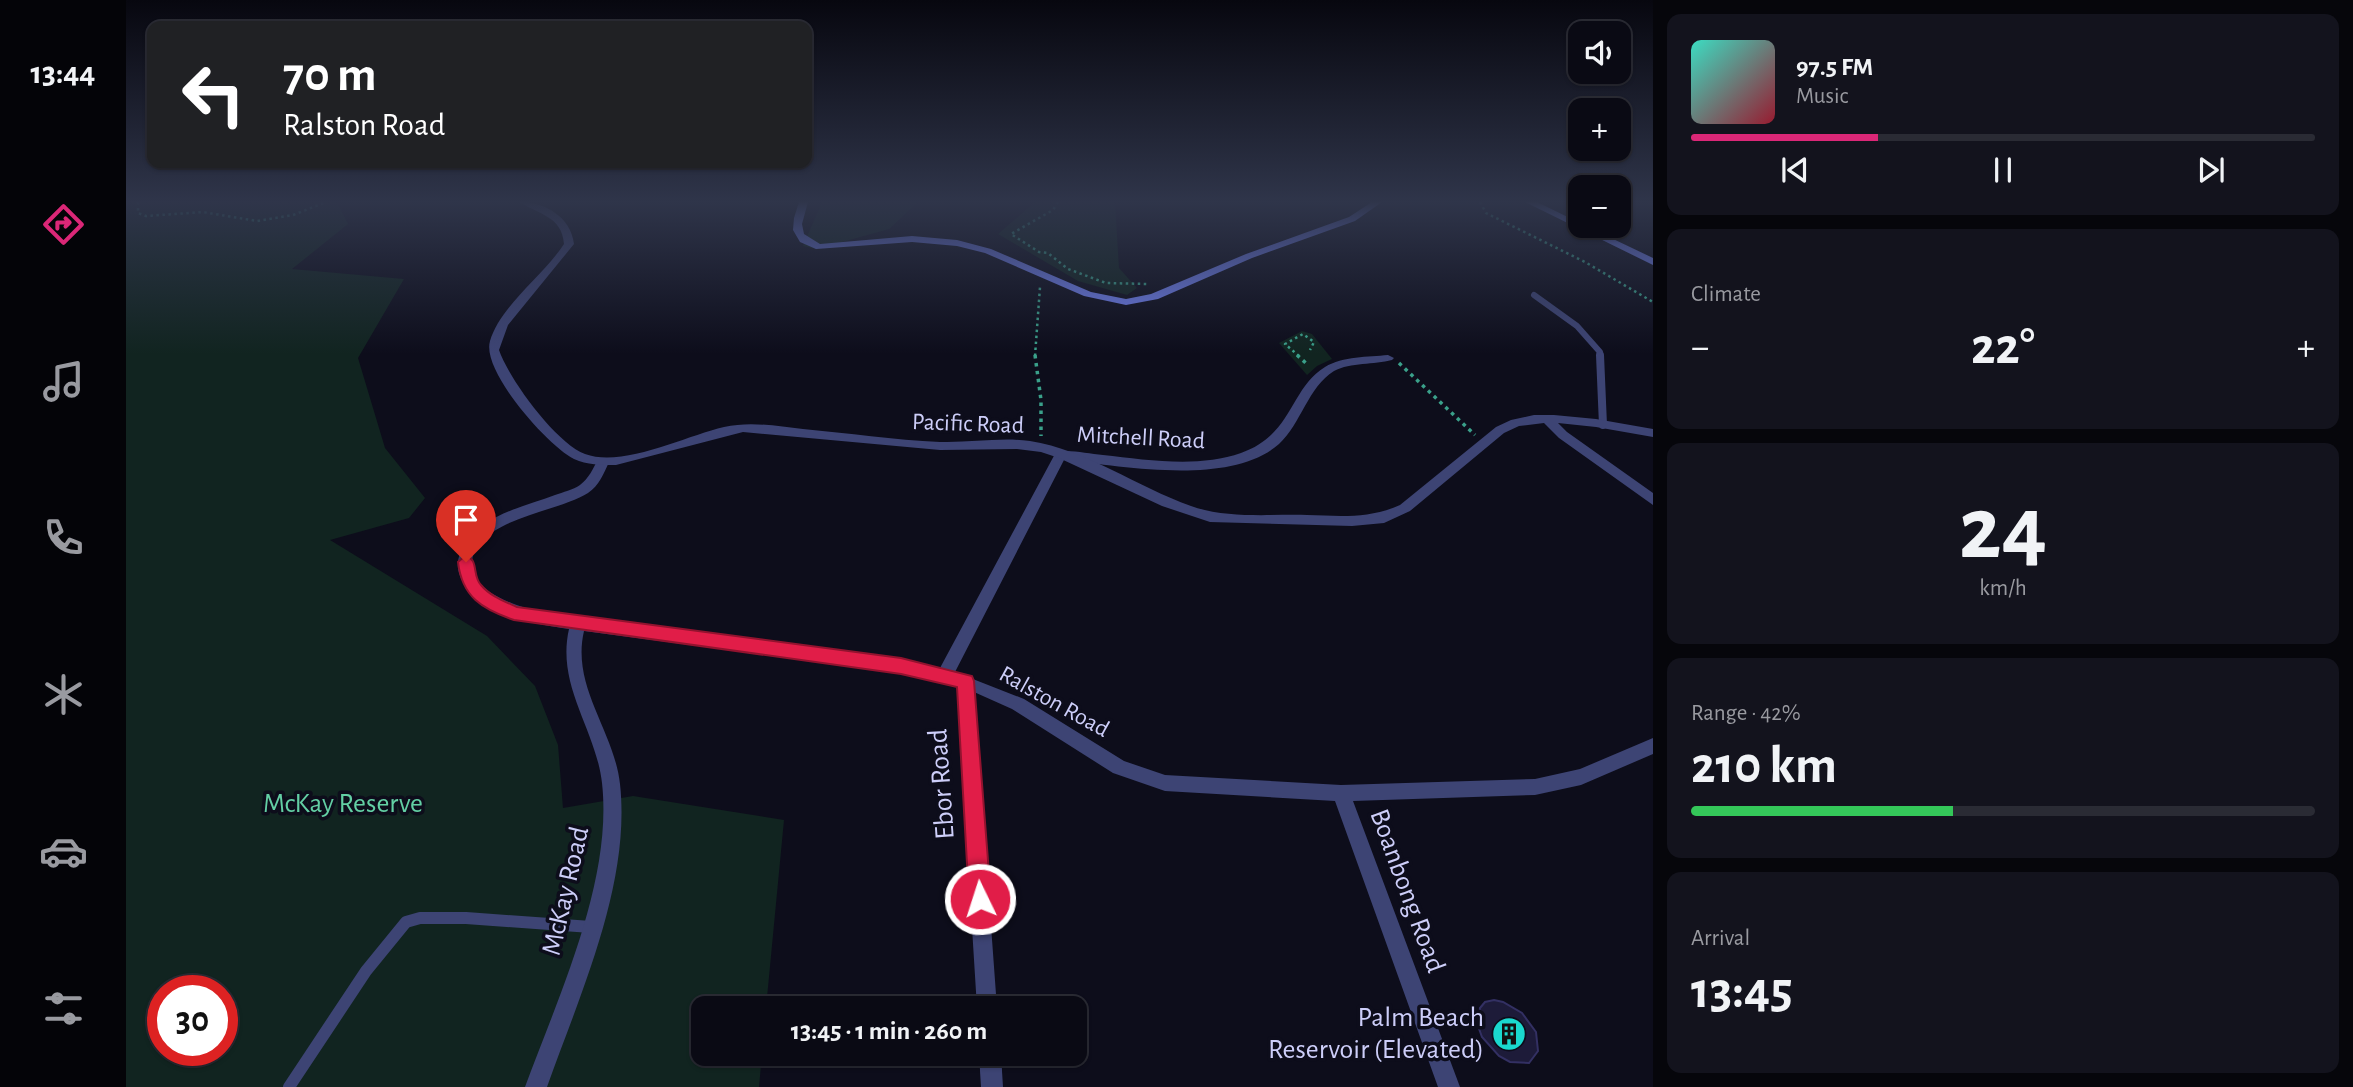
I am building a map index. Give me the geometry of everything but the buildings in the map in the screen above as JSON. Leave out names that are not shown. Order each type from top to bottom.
[{"type":"main road","points":[[992,253],[1102,298],[1126,302],[1141,300],[1258,253]]},
{"type":"main road","points":[[1634,253],[1653,262]]},
{"type":"street","name":"Pacific Road","points":[[562,253],[496,338],[493,351],[517,397],[555,436],[583,459],[603,461],[628,458],[721,431],[743,428],[933,445],[1020,445],[1041,448],[1092,467],[1158,499],[1210,517],[1352,521],[1384,518],[1405,508],[1483,443],[1515,422],[1547,419],[1653,433]]},
{"type":"street","name":"Mitchell Road","points":[[1060,455],[1172,465],[1216,463],[1250,456],[1280,437],[1326,372],[1342,365],[1388,358]]},
{"type":"street","points":[[1547,419],[1563,435],[1653,500]]},
{"type":"street","points":[[945,676],[1060,455]]},
{"type":"street","name":"Ralston Road","points":[[603,461],[595,478],[583,490],[493,524],[480,533],[472,542],[466,562],[468,579],[474,589],[489,602],[514,613],[578,624],[887,664],[965,681],[1018,704],[1119,767],[1165,783],[1341,793],[1535,787],[1581,777],[1653,747]]},
{"type":"street","name":"McKay Road","points":[[536,1087],[591,927],[606,867],[612,804],[611,782],[604,753],[585,707],[575,667],[573,646],[578,624]]},
{"type":"street","name":"Ebor Road","points":[[965,681],[986,996]]},
{"type":"street","name":"Boanbong Road","points":[[1341,793],[1449,1087]]},
{"type":"street","points":[[991,1066],[992,1087]]},
{"type":"lane","points":[[1534,295],[1577,326],[1600,352],[1603,425]]},
{"type":"lane","points":[[289,1087],[380,951],[404,922],[431,916],[591,927]]},
{"type":"path","points":[[1046,253],[1069,269],[1105,283],[1124,286],[1157,284]]},
{"type":"path","points":[[1566,253],[1653,302]]},
{"type":"path","points":[[1041,448],[1041,400],[1034,348],[1042,274]]},
{"type":"path","points":[[1308,365],[1285,344],[1303,334],[1314,342],[1310,351]]},
{"type":"path","points":[[1388,358],[1403,365],[1483,443]]},
{"type":"green space","name":"McKay Reserve","points":[[126,253],[312,253],[292,269],[404,279],[358,358],[385,448],[425,498],[409,518],[330,540],[487,636],[535,686],[558,745],[563,808],[633,796],[784,820],[767,996],[691,996],[691,1066],[761,1066],[759,1087],[126,1087]]},
{"type":"green space","points":[[1030,253],[1118,253],[1119,268],[1137,288],[1127,295],[1078,281]]},
{"type":"green space","points":[[1302,331],[1312,334],[1332,359],[1317,366],[1307,375],[1279,343]]},
{"type":"place","name":"Palm Beach Reservoir (Elevated)","points":[[1509,1034]]},
{"type":"route","points":[[466,562],[468,579],[474,589],[489,602],[514,613],[542,619],[901,666],[965,681],[980,899]]}]
